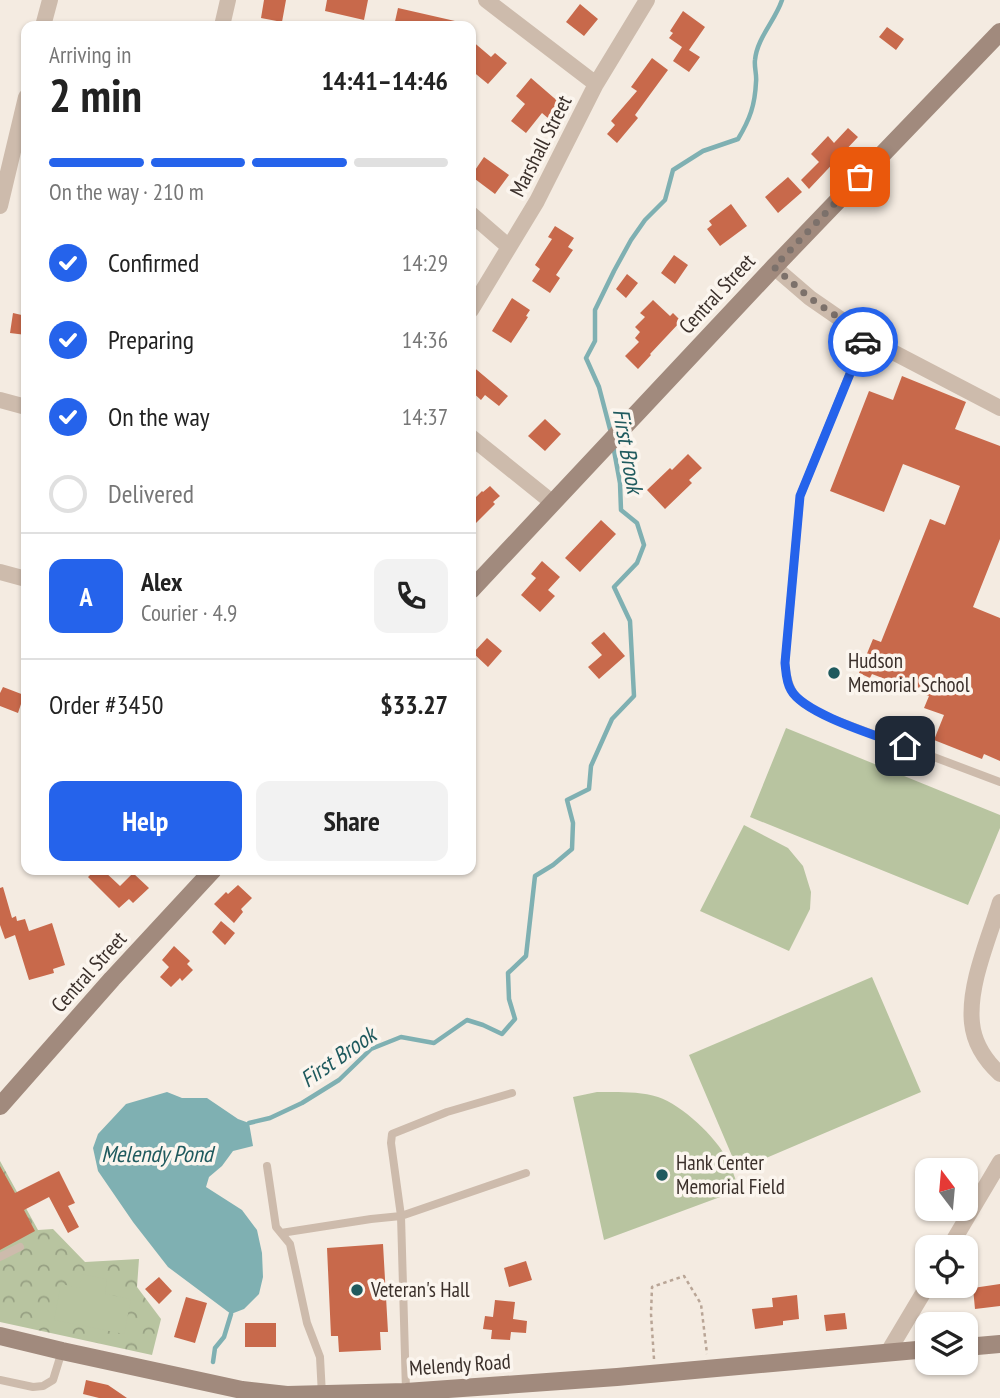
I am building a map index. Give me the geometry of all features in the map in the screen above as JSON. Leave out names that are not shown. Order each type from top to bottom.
[{"type":"street","points":[[44,21],[50,0]]},
{"type":"street","points":[[223,21],[228,0]]},
{"type":"street","points":[[486,0],[596,84]]},
{"type":"street","name":"Marshall Street","points":[[476,302],[537,201],[596,84],[647,0]]},
{"type":"street","name":"Central Street","points":[[476,585],[774,267],[1000,32]]},
{"type":"street","points":[[0,206],[21,118]]},
{"type":"street","points":[[476,218],[509,247]]},
{"type":"street","points":[[774,267],[810,298],[865,336],[1000,408]]},
{"type":"street","points":[[0,400],[21,406]]},
{"type":"street","points":[[476,441],[553,503]]},
{"type":"street","points":[[0,572],[21,578]]},
{"type":"street","name":"Central Street","points":[[0,1106],[208,875]]},
{"type":"street","points":[[1000,902],[978,974],[972,1010],[972,1025],[982,1052],[1000,1074]]},
{"type":"street","points":[[957,1235],[1000,1163]]},
{"type":"street","points":[[888,1352],[920,1298]]},
{"type":"street","name":"Melendy Road","points":[[0,1336],[241,1394],[287,1395],[406,1392],[915,1350]]},
{"type":"street","points":[[978,1346],[1000,1345]]},
{"type":"lane","points":[[865,336],[800,496],[785,663],[787,679],[799,701],[809,707],[1000,782]]},
{"type":"lane","points":[[406,1392],[401,1216],[391,1143],[393,1133],[447,1112],[512,1093]]},
{"type":"lane","points":[[267,1166],[276,1227],[290,1244],[306,1323],[320,1357],[322,1395]]},
{"type":"lane","points":[[281,1233],[401,1216],[526,1173]]},
{"type":"lane","points":[[0,1257],[20,1247]]},
{"type":"lane","points":[[0,1380],[33,1387],[43,1386],[53,1380],[62,1351]]},
{"type":"path","points":[[656,1373],[651,1314],[652,1287],[684,1276],[701,1304],[709,1368]]},
{"type":"green space","points":[[786,728],[1000,815],[1000,828],[968,905],[750,817]]},
{"type":"green space","points":[[744,825],[788,848],[803,866],[811,892],[810,909],[789,951],[700,911]]},
{"type":"green space","points":[[872,977],[921,1092],[738,1170],[689,1055]]},
{"type":"green space","name":"Hank Center Memorial Field","points":[[597,1092],[651,1095],[677,1107],[697,1123],[722,1150],[739,1190],[604,1240],[573,1097]]},
{"type":"green space","points":[[0,1161],[38,1230],[53,1229],[85,1262],[139,1259],[137,1287],[161,1319],[152,1355],[0,1322]]},
{"type":"green space","points":[[82,1274],[107,1279],[105,1294],[131,1299],[124,1334],[54,1320],[61,1284],[80,1288]]},
{"type":"water","name":"Melendy Pond","points":[[167,1092],[182,1098],[207,1098],[238,1119],[249,1123],[253,1146],[233,1151],[209,1177],[206,1187],[242,1210],[257,1230],[262,1253],[263,1277],[259,1294],[244,1309],[231,1314],[168,1267],[98,1171],[93,1148],[98,1134],[126,1104]]},
{"type":"building","points":[[264,0],[286,0],[282,21],[261,18]]},
{"type":"building","points":[[327,0],[368,0],[364,20],[325,11]]},
{"type":"building","points":[[580,4],[598,19],[584,36],[566,22]]},
{"type":"building","points":[[398,8],[455,21],[395,21]]},
{"type":"building","points":[[683,11],[705,27],[689,50],[700,57],[689,72],[673,61],[682,47],[669,38],[673,33],[670,31]]},
{"type":"building","points":[[887,27],[904,39],[896,50],[879,37]]},
{"type":"building","points":[[476,44],[491,57],[495,53],[507,63],[488,84],[476,74]]},
{"type":"building","points":[[652,58],[668,70],[635,115],[638,118],[617,143],[607,134],[615,125],[611,121],[637,91],[631,87]]},
{"type":"building","points":[[531,78],[561,104],[549,119],[542,113],[526,133],[511,121],[525,104],[516,96]]},
{"type":"building","points":[[848,128],[858,137],[809,189],[801,180],[819,162],[811,154],[828,136],[834,143]]},
{"type":"building","points":[[484,157],[509,175],[495,194],[476,180],[476,169]]},
{"type":"building","points":[[788,177],[802,192],[778,213],[765,197]]},
{"type":"building","points":[[731,204],[747,226],[720,246],[707,229],[712,225],[709,221]]},
{"type":"building","points":[[555,226],[574,238],[568,247],[573,250],[556,275],[560,278],[550,293],[532,281],[540,269],[535,265],[552,239],[548,237]]},
{"type":"building","points":[[674,255],[688,265],[675,284],[661,273]]},
{"type":"building","points":[[627,274],[638,283],[626,298],[616,289]]},
{"type":"building","points":[[512,298],[530,310],[511,343],[492,331]]},
{"type":"building","points":[[653,300],[670,316],[673,313],[681,321],[638,369],[625,356],[639,342],[635,338],[640,332],[635,327],[645,317],[640,313]]},
{"type":"building","points":[[13,313],[21,315],[21,334],[10,333]]},
{"type":"building","points":[[476,369],[508,396],[499,406],[485,395],[481,400],[476,396]]},
{"type":"building","points":[[902,376],[966,402],[955,429],[1000,446],[1000,539],[973,607],[1000,618],[1000,761],[984,754],[982,759],[934,740],[944,715],[924,708],[929,696],[872,674],[870,678],[859,673],[873,639],[881,642],[930,519],[945,525],[960,486],[903,464],[884,512],[830,491],[869,391],[893,400]]},
{"type":"building","points":[[545,419],[561,434],[545,451],[528,436]]},
{"type":"building","points":[[688,454],[702,468],[689,480],[692,483],[665,509],[647,490]]},
{"type":"building","points":[[490,486],[500,496],[476,523],[476,497]]},
{"type":"building","points":[[601,520],[616,534],[580,572],[565,558]]},
{"type":"building","points":[[542,561],[560,577],[548,590],[555,596],[540,612],[521,595],[536,578],[531,574]]},
{"type":"building","points":[[604,632],[625,656],[599,679],[588,667],[602,655],[591,643]]},
{"type":"building","points":[[487,638],[502,651],[488,667],[476,656],[476,650]]},
{"type":"building","points":[[3,687],[21,694],[18,713],[0,706]]},
{"type":"building","points":[[108,875],[120,886],[131,875],[135,875],[149,888],[133,903],[129,899],[119,908],[88,877]]},
{"type":"building","points":[[238,885],[252,898],[241,909],[243,912],[234,923],[214,904]]},
{"type":"building","points":[[3,887],[12,918],[16,916],[17,921],[25,919],[29,931],[52,923],[65,965],[53,969],[54,973],[29,980],[15,935],[5,939],[0,925],[0,888]]},
{"type":"building","points":[[221,921],[235,933],[225,945],[212,932]]},
{"type":"building","points":[[174,946],[190,961],[187,964],[193,970],[171,987],[160,977],[169,967],[162,960]]},
{"type":"building","points":[[0,1166],[15,1193],[59,1171],[75,1203],[68,1206],[79,1227],[68,1233],[49,1197],[24,1210],[35,1231],[0,1250]]},
{"type":"building","name":"Veteran's Hall","points":[[383,1244],[388,1332],[380,1332],[381,1350],[339,1352],[338,1336],[331,1336],[327,1248]]},
{"type":"building","points":[[526,1261],[532,1280],[509,1287],[504,1268]]},
{"type":"building","points":[[159,1277],[172,1291],[159,1304],[145,1289]]},
{"type":"building","points":[[1000,1284],[1000,1306],[975,1309],[974,1298],[978,1298],[978,1287]]},
{"type":"building","points":[[797,1295],[799,1319],[783,1321],[783,1325],[755,1329],[752,1309],[773,1307],[772,1298]]},
{"type":"building","points":[[186,1297],[207,1303],[195,1343],[174,1337]]},
{"type":"building","points":[[495,1300],[515,1302],[513,1319],[527,1321],[526,1333],[511,1332],[510,1340],[491,1339],[492,1330],[483,1329],[485,1316],[493,1317]]},
{"type":"building","points":[[845,1313],[847,1329],[826,1331],[824,1315]]},
{"type":"building","points":[[245,1323],[276,1323],[276,1347],[245,1347]]},
{"type":"building","points":[[86,1380],[108,1385],[127,1398],[99,1398],[83,1394]]},
{"type":"waterway","name":"First Brook","points":[[611,433],[599,387],[586,358],[595,341],[595,310],[631,240],[645,220],[665,200],[673,170],[703,151],[738,139],[753,105],[756,52],[782,0]]},
{"type":"waterway","name":"First Brook","points":[[249,1123],[270,1118],[302,1103],[339,1080],[371,1049],[401,1037],[434,1043],[467,1020],[502,1034],[515,1019],[509,999],[508,973],[526,956],[535,876],[572,849],[573,823],[567,800],[589,789],[591,766],[612,719],[634,696],[630,621],[614,587],[637,563],[644,545],[637,523],[621,510],[620,483],[613,445]]},
{"type":"waterway","points":[[213,1362],[215,1348],[224,1337],[231,1314]]},
{"type":"way so far","points":[[860,177],[774,267],[810,298],[865,336],[863,342]]},
{"type":"place","name":"Hudson Memorial School","points":[[834,673]]},
{"type":"place","name":"Hank Center Memorial Field","points":[[662,1175]]},
{"type":"place","name":"Veteran's Hall","points":[[357,1290]]},
{"type":"route","points":[[863,342],[800,496],[785,663],[791,690],[799,701],[834,719],[905,746]]}]
